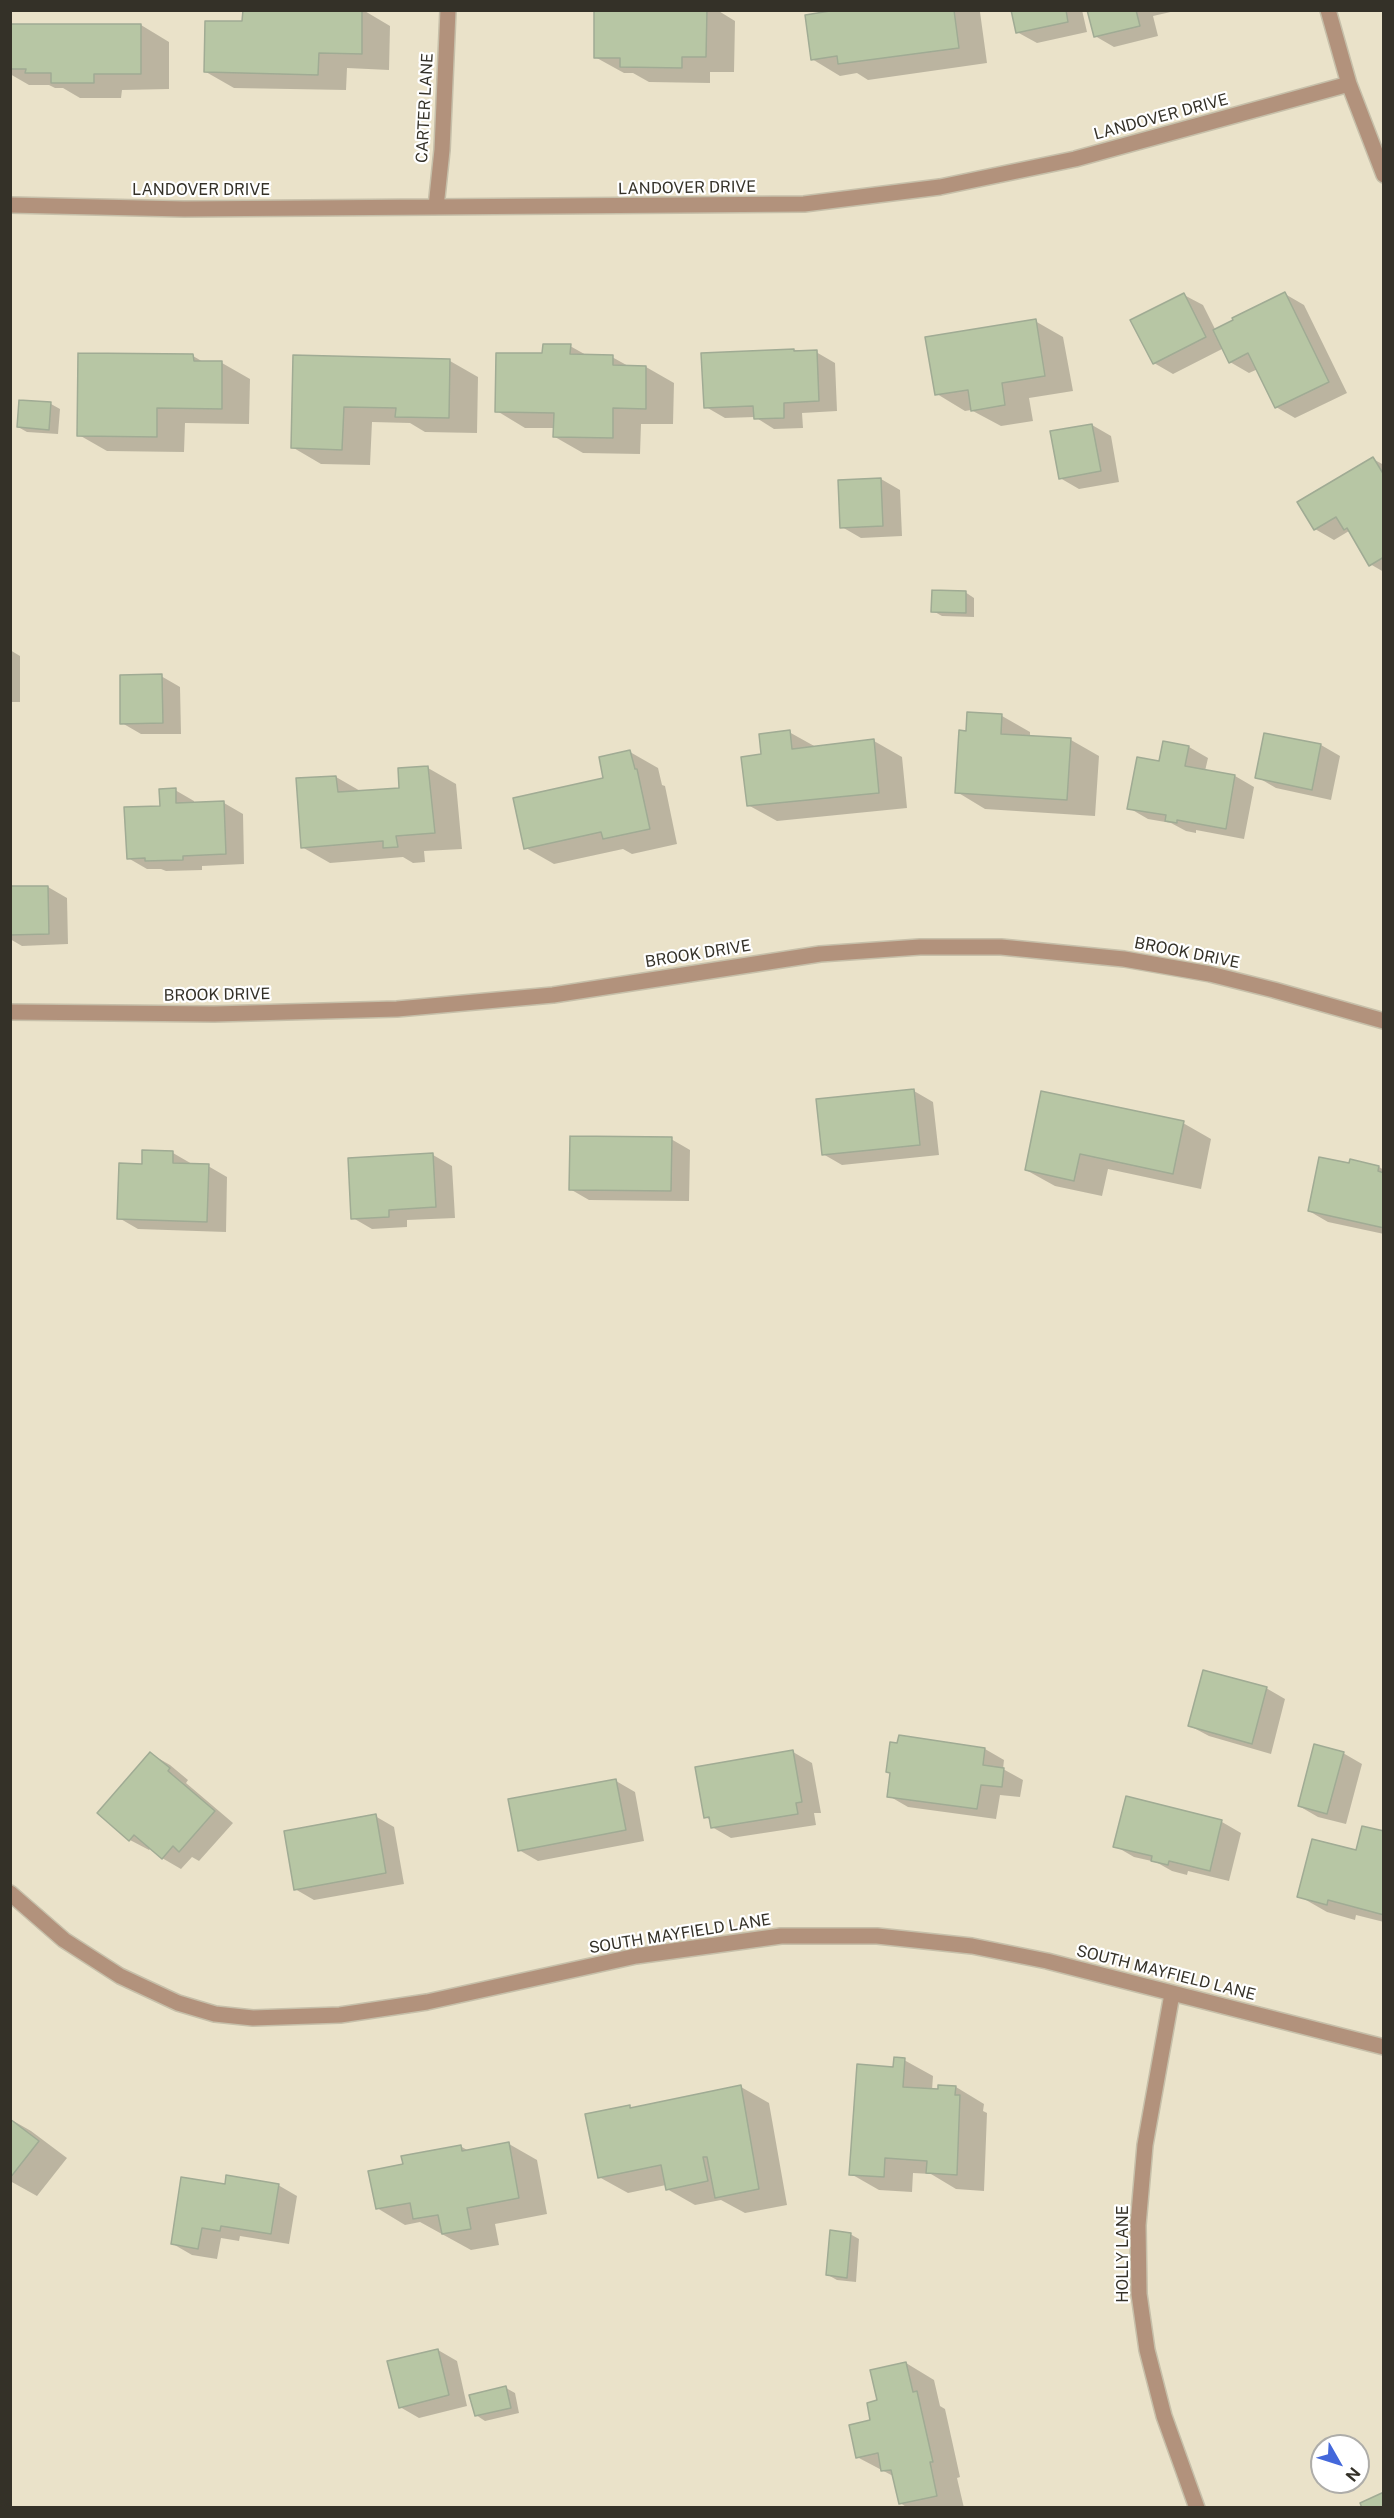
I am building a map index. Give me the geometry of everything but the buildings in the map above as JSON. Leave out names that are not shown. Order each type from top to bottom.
[{"type":"street","name":"CARTER LANE","points":[[436,207],[442,150],[448,10]]},
{"type":"street","points":[[1328,10],[1349,84],[1383,175]]},
{"type":"street","name":"LANDOVER DRIVE","points":[[10,205],[184,209],[804,204],[940,187],[1075,159],[1349,84]]},
{"type":"street","name":"BROOK DRIVE","points":[[10,1012],[214,1014],[397,1009],[553,995],[820,954],[920,947],[1001,947],[1124,959],[1210,974],[1383,1021]]},
{"type":"street","name":"SOUTH MAYFIELD LANE","points":[[10,1893],[64,1940],[120,1976],[178,2004],[215,2014],[253,2018],[340,2015],[427,2002],[636,1956],[780,1936],[877,1936],[972,1946],[1047,1961],[1383,2048]]},
{"type":"street","name":"HOLLY LANE","points":[[1172,1994],[1145,2145],[1137,2224],[1139,2294],[1147,2350],[1164,2415],[1197,2508]]}]
